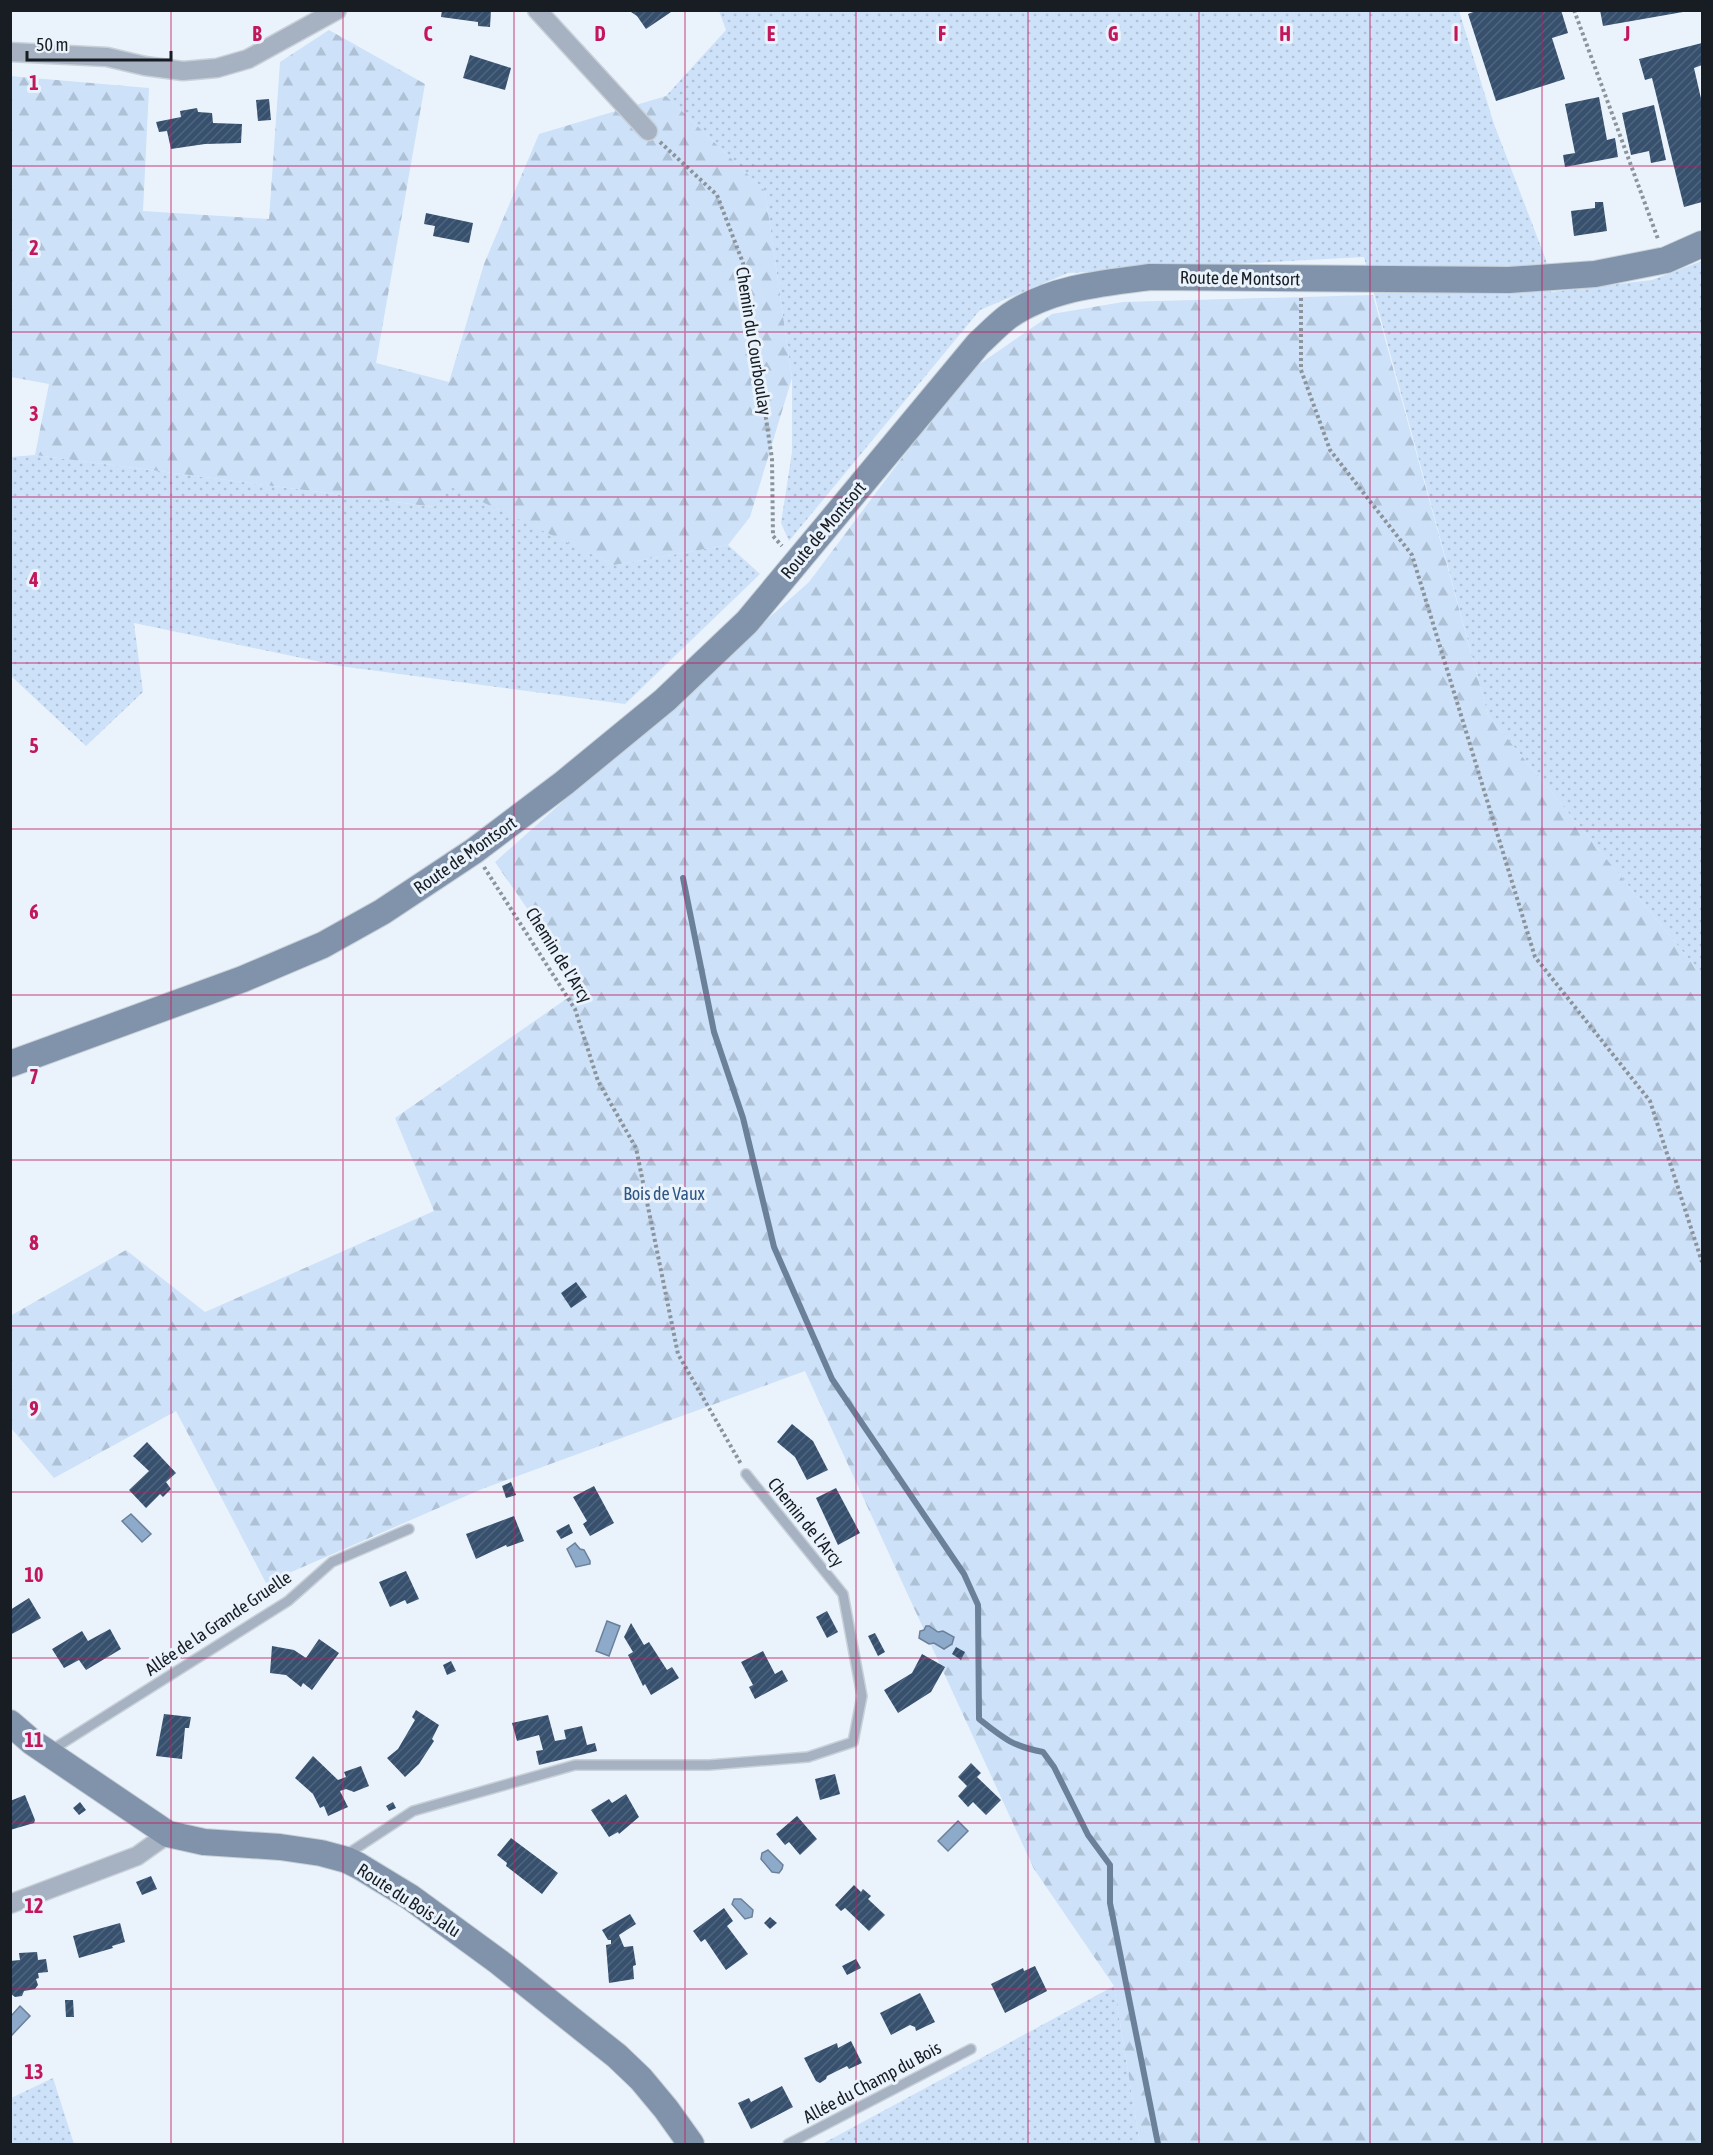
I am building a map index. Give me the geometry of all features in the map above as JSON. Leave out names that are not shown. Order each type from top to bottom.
[{"type":"street","points":[[10,52],[107,57],[145,66],[183,71],[217,68],[248,59],[337,10]]},
{"type":"street","points":[[537,10],[648,131]]},
{"type":"street","name":"Route de Montsort","points":[[10,1064],[243,979],[323,945],[382,912],[474,851],[564,783],[665,700],[747,622],[978,344],[1010,316],[1046,297],[1095,284],[1150,277],[1509,280],[1595,274],[1666,260],[1702,244]]},
{"type":"street","name":"Route du Bois Jalu","points":[[10,1723],[32,1742],[168,1834],[204,1842],[280,1846],[321,1853],[346,1860],[410,1897],[499,1962],[617,2056],[654,2094],[691,2145]]},
{"type":"street","points":[[10,1904],[137,1856],[168,1834]]},
{"type":"lane","name":"Chemin de l'Arcy","points":[[346,1860],[352,1851],[413,1811],[575,1765],[709,1765],[808,1756],[853,1742],[862,1696],[843,1594],[746,1474]]},
{"type":"lane","name":"Allée de la Grande Gruelle","points":[[48,1753],[288,1601],[332,1562],[409,1528]]},
{"type":"lane","name":"Allée du Champ du Bois","points":[[788,2145],[971,2049]]},
{"type":"path","points":[[1574,10],[1666,260]]},
{"type":"path","name":"Chemin du Courboulay","points":[[648,131],[717,195],[743,263],[772,459],[773,536],[796,561]]},
{"type":"path","points":[[1301,279],[1301,370],[1330,450],[1412,555],[1535,957],[1650,1101],[1702,1262]]},
{"type":"path","name":"Chemin de l'Arcy","points":[[474,851],[575,1009],[598,1081],[636,1148],[678,1354],[746,1474]]},
{"type":"green space","points":[[719,11],[1459,11],[1494,124],[1546,260],[1551,292],[1652,280],[1702,261],[1702,975],[1488,715],[1364,257],[1068,273],[980,310],[789,541],[781,523],[792,452],[792,378],[765,191],[666,96],[726,30]]},
{"type":"green space","points":[[329,30],[425,84],[376,363],[449,382],[484,264],[539,134],[666,96],[765,191],[792,378],[750,517],[728,545],[614,565],[449,486],[434,507],[35,455],[49,384],[11,377],[10,76],[149,88],[143,211],[269,219],[280,62]]},
{"type":"green space","name":"Bois de Vaux","points":[[1373,295],[1488,715],[1702,975],[1702,2144],[1140,2144],[1114,1986],[1034,1869],[805,1371],[482,1489],[266,1583],[176,1411],[54,1478],[11,1428],[10,1316],[126,1250],[205,1312],[434,1211],[395,1118],[582,988],[495,862],[809,582],[965,374],[1052,314],[1123,302]]},
{"type":"green space","points":[[35,455],[433,507],[449,485],[614,565],[728,545],[760,574],[625,704],[340,666],[134,623],[143,692],[86,746],[11,676],[10,457]]},
{"type":"green space","points":[[1114,1986],[1140,2144],[822,2144]]},
{"type":"green space","points":[[53,2078],[74,2144],[11,2144],[11,2098]]},
{"type":"shaded area","points":[[131,1514],[151,1534],[142,1542],[122,1521]]},
{"type":"shaded area","points":[[575,1543],[584,1550],[590,1564],[576,1567],[567,1549]]},
{"type":"shaded area","points":[[607,1621],[620,1626],[609,1656],[596,1651]]},
{"type":"shaded area","points":[[926,1626],[954,1637],[952,1644],[944,1649],[919,1638],[920,1631]]},
{"type":"shaded area","points":[[958,1821],[968,1831],[948,1851],[938,1841]]},
{"type":"shaded area","points":[[768,1850],[783,1865],[779,1873],[772,1872],[761,1859],[762,1853]]},
{"type":"shaded area","points":[[734,1899],[741,1899],[753,1910],[752,1917],[745,1919],[732,1904]]},
{"type":"shaded area","points":[[20,2006],[30,2016],[11,2036],[11,2016]]},
{"type":"building","points":[[442,10],[491,10],[490,27],[478,26],[478,22],[441,17]]},
{"type":"building","points":[[628,10],[674,10],[646,29],[637,16]]},
{"type":"building","points":[[1478,10],[1561,10],[1568,33],[1552,38],[1565,79],[1496,101],[1468,14]]},
{"type":"building","points":[[1600,10],[1683,10],[1683,12],[1603,26]]},
{"type":"building","points":[[1702,43],[1702,65],[1694,68],[1702,103],[1702,202],[1684,207],[1652,78],[1645,80],[1639,59]]},
{"type":"building","points":[[470,55],[511,68],[505,90],[463,78]]},
{"type":"building","points":[[1599,97],[1607,140],[1615,138],[1618,157],[1565,167],[1563,155],[1575,153],[1565,104]]},
{"type":"building","points":[[269,99],[271,120],[258,121],[256,100]]},
{"type":"building","points":[[1654,105],[1666,160],[1651,163],[1649,151],[1631,155],[1622,113]]},
{"type":"building","points":[[197,108],[198,112],[212,113],[213,123],[242,124],[241,143],[205,144],[171,149],[167,131],[159,132],[156,122],[181,117],[180,111]]},
{"type":"building","points":[[1595,202],[1603,202],[1607,231],[1574,236],[1571,211],[1595,208]]},
{"type":"building","points":[[426,213],[473,223],[469,243],[433,236],[435,226],[424,224]]},
{"type":"building","points":[[576,1282],[587,1297],[571,1308],[561,1293]]},
{"type":"building","points":[[792,1424],[813,1441],[828,1470],[807,1480],[795,1457],[777,1442]]},
{"type":"building","points":[[147,1442],[176,1473],[166,1482],[171,1489],[163,1497],[160,1494],[146,1508],[129,1490],[149,1471],[133,1456]]},
{"type":"building","points":[[511,1482],[516,1495],[506,1498],[502,1486]]},
{"type":"building","points":[[594,1486],[614,1523],[590,1536],[583,1524],[587,1521],[573,1497]]},
{"type":"building","points":[[836,1488],[860,1533],[838,1545],[816,1498]]},
{"type":"building","points":[[514,1516],[524,1541],[507,1547],[506,1545],[476,1559],[466,1534]]},
{"type":"building","points":[[569,1524],[573,1533],[561,1539],[556,1531]]},
{"type":"building","points":[[406,1571],[419,1599],[407,1604],[405,1600],[390,1607],[379,1582]]},
{"type":"building","points":[[29,1598],[41,1618],[10,1635],[10,1610]]},
{"type":"building","points":[[827,1611],[838,1632],[827,1638],[816,1617]]},
{"type":"building","points":[[631,1623],[644,1645],[649,1642],[667,1670],[672,1667],[679,1678],[651,1695],[645,1684],[643,1686],[628,1655],[633,1652],[624,1637]]},
{"type":"building","points":[[110,1629],[121,1649],[86,1670],[79,1660],[64,1668],[52,1649],[82,1631],[88,1641]]},
{"type":"building","points":[[875,1633],[885,1652],[878,1656],[868,1636]]},
{"type":"building","points":[[319,1639],[339,1653],[312,1690],[303,1683],[301,1687],[286,1675],[270,1673],[272,1646],[294,1650],[306,1658]]},
{"type":"building","points":[[956,1647],[965,1652],[961,1660],[952,1654]]},
{"type":"building","points":[[763,1651],[775,1674],[782,1670],[788,1681],[755,1699],[749,1687],[753,1685],[741,1662]]},
{"type":"building","points":[[922,1654],[945,1667],[931,1692],[898,1713],[884,1690],[912,1673]]},
{"type":"building","points":[[451,1661],[456,1671],[447,1675],[443,1665]]},
{"type":"building","points":[[416,1710],[439,1725],[432,1739],[434,1741],[419,1764],[405,1777],[387,1758],[398,1749],[415,1720],[412,1717]]},
{"type":"building","points":[[164,1714],[191,1717],[189,1728],[185,1728],[182,1759],[156,1756]]},
{"type":"building","points":[[548,1715],[555,1741],[566,1739],[564,1730],[582,1726],[587,1745],[595,1743],[597,1751],[539,1765],[536,1751],[543,1750],[539,1735],[517,1741],[512,1723]]},
{"type":"building","points":[[313,1756],[338,1780],[346,1777],[344,1772],[361,1766],[369,1786],[354,1792],[346,1789],[340,1791],[348,1807],[328,1816],[324,1806],[320,1808],[313,1794],[295,1778]]},
{"type":"building","points":[[971,1763],[981,1773],[977,1777],[1001,1800],[986,1815],[973,1802],[968,1807],[958,1796],[967,1786],[958,1777]]},
{"type":"building","points":[[835,1774],[840,1794],[820,1800],[815,1779]]},
{"type":"building","points":[[626,1794],[639,1817],[619,1834],[618,1832],[609,1837],[591,1810],[609,1799],[612,1803]]},
{"type":"building","points":[[25,1795],[35,1820],[34,1823],[10,1830],[10,1801]]},
{"type":"building","points":[[80,1802],[86,1810],[79,1815],[73,1808]]},
{"type":"building","points":[[393,1802],[396,1808],[389,1811],[386,1806]]},
{"type":"building","points":[[797,1816],[817,1839],[800,1855],[789,1842],[785,1845],[776,1834]]},
{"type":"building","points":[[511,1838],[558,1873],[542,1894],[506,1866],[507,1863],[497,1855]]},
{"type":"building","points":[[151,1876],[157,1889],[142,1895],[136,1882]]},
{"type":"building","points":[[854,1885],[861,1892],[863,1889],[871,1896],[868,1899],[885,1915],[869,1931],[845,1908],[841,1911],[835,1905]]},
{"type":"building","points":[[724,1908],[733,1921],[727,1926],[748,1954],[726,1970],[705,1939],[701,1942],[693,1931]]},
{"type":"building","points":[[630,1914],[636,1924],[619,1935],[624,1947],[633,1946],[636,1965],[633,1966],[634,1979],[609,1983],[606,1945],[611,1944],[611,1940],[608,1940],[602,1930]]},
{"type":"building","points":[[770,1917],[777,1923],[770,1929],[764,1923]]},
{"type":"building","points":[[120,1923],[125,1942],[79,1958],[73,1936]]},
{"type":"building","points":[[37,1952],[38,1960],[46,1959],[48,1972],[38,1973],[39,1978],[36,1979],[38,1985],[35,1989],[24,1991],[22,1996],[15,1997],[10,1990],[10,1961],[20,1960],[19,1953]]},
{"type":"building","points":[[856,1959],[861,1968],[847,1975],[842,1966]]},
{"type":"building","points":[[1035,1966],[1047,1991],[1005,2013],[991,1984],[1023,1968],[1024,1971]]},
{"type":"building","points":[[920,1993],[935,2022],[916,2031],[915,2027],[910,2025],[891,2035],[880,2013]]},
{"type":"building","points":[[65,2000],[73,2000],[74,2017],[66,2017]]},
{"type":"building","points":[[851,2041],[862,2063],[849,2069],[847,2066],[827,2076],[820,2083],[816,2081],[804,2058],[837,2043],[838,2048]]},
{"type":"building","points":[[782,2086],[793,2107],[751,2129],[738,2103],[749,2098],[751,2102]]},
{"type":"waterway","points":[[683,878],[714,1032],[743,1118],[774,1247],[832,1379],[964,1574],[978,1605],[979,1719],[1008,1740],[1043,1752],[1054,1767],[1088,1835],[1110,1865],[1110,1903],[1158,2144]]}]
